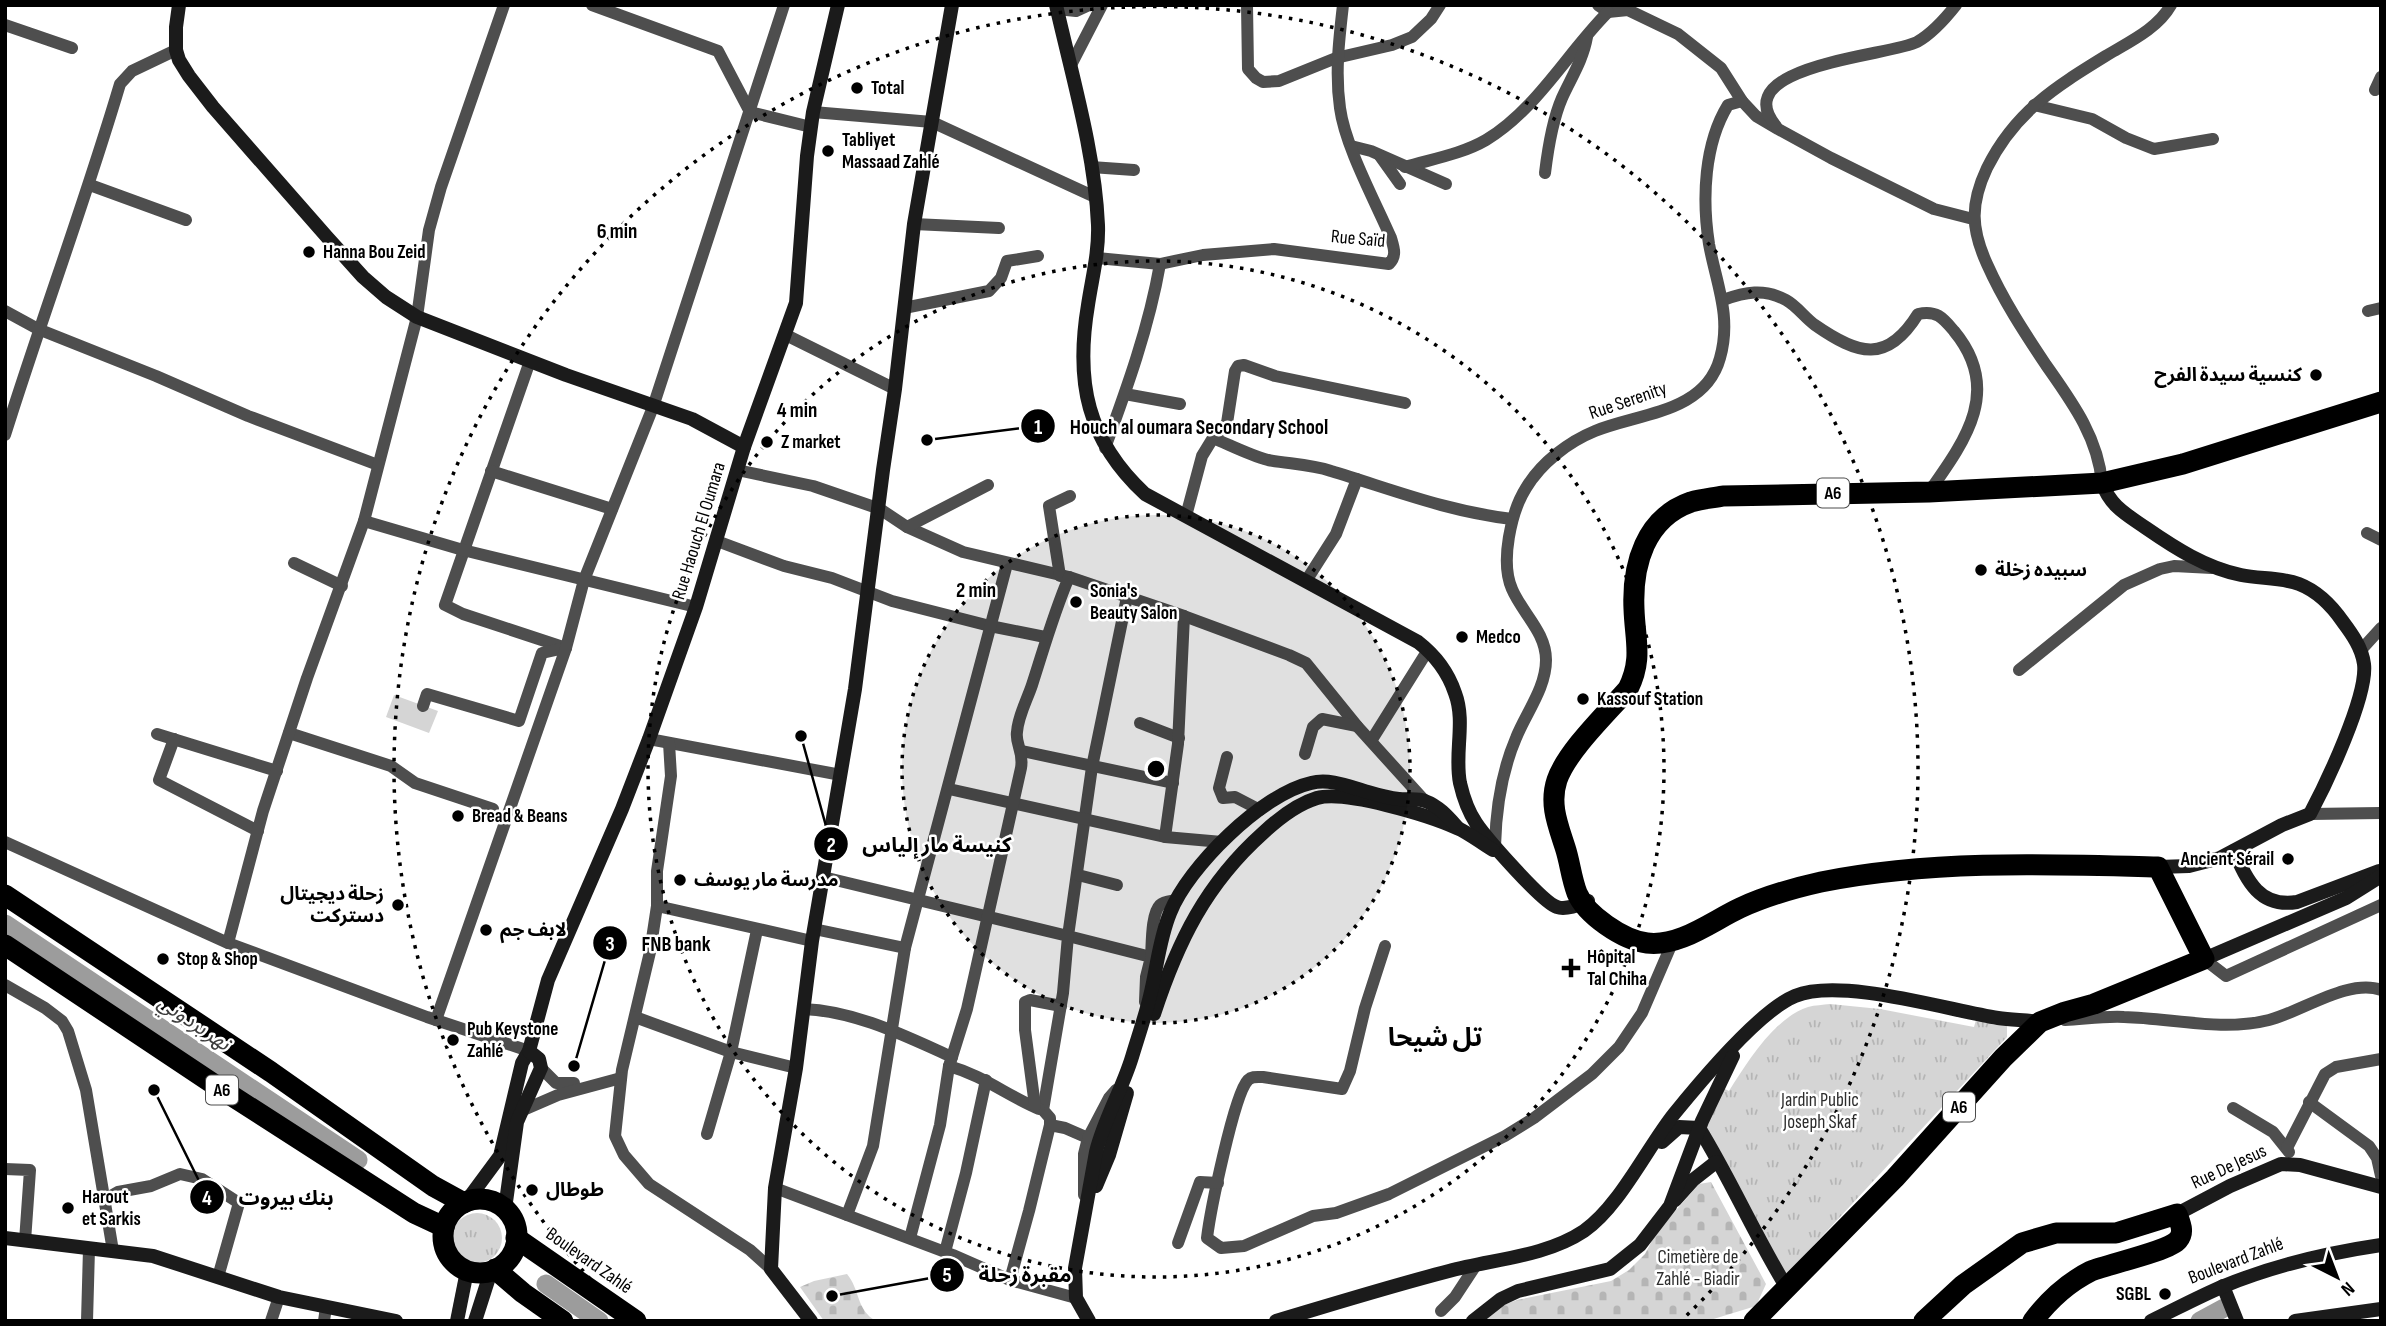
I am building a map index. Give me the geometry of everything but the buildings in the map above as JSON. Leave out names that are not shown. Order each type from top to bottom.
[{"type":"highway","name":"A6","points":[[2158,867],[2061,865],[1871,872],[1816,883],[1742,907],[1673,941],[1646,943],[1614,929],[1580,899],[1553,809],[1557,780],[1566,761],[1628,689],[1633,678],[1638,663],[1635,583],[1639,554],[1658,522],[1691,502],[1723,496],[1929,492],[2102,483],[2218,454],[2381,402]]},
{"type":"highway","points":[[2158,867],[2204,960]]},
{"type":"highway","name":"A6","points":[[5,895],[210,1031],[433,1186],[465,1203],[482,1198],[505,1209]]},
{"type":"highway","name":"A6","points":[[5,944],[215,1085],[414,1213],[444,1227]]},
{"type":"highway","name":"A6","points":[[1753,1320],[1895,1178],[2040,1021],[2094,1004],[2204,960]]},
{"type":"highway","points":[[414,1213],[430,1205],[434,1196],[433,1186]]},
{"type":"highway","points":[[465,1203],[455,1209],[444,1227],[447,1254],[452,1261],[467,1271],[499,1274],[564,1321]]},
{"type":"highway","points":[[499,1274],[513,1251],[525,1244],[505,1209]]},
{"type":"highway","points":[[1924,1321],[1963,1285],[2022,1243],[2056,1233],[2116,1233],[2177,1214],[2182,1229],[2181,1236],[2172,1246],[2082,1276],[2056,1296],[2033,1321]]},
{"type":"highway","name":"Boulevard Zahlé","points":[[525,1244],[636,1321]]},
{"type":"street","points":[[179,5],[176,50],[189,76],[327,237],[386,297],[418,317],[530,362],[692,419],[744,447]]},
{"type":"street","points":[[228,943],[258,831],[289,733],[364,522],[418,317],[421,281],[432,219],[503,5]]},
{"type":"street","points":[[592,5],[718,51],[750,112],[811,127]]},
{"type":"street","points":[[436,1020],[566,648],[584,579],[653,407],[784,5]]},
{"type":"street","name":"Rue Haouch El Oumara","points":[[465,1203],[494,1165],[503,1148],[522,1063],[529,1051],[548,980],[622,809],[649,739],[696,607],[744,447],[796,303],[813,112],[838,5]]},
{"type":"street","points":[[1089,5],[1076,11],[1056,7],[1091,167],[1095,197],[1097,258],[1088,306],[1083,358],[1085,388],[1105,448],[1123,473],[1145,494],[1428,650],[1441,664],[1457,696],[1461,719],[1458,756],[1460,782],[1466,804],[1476,823],[1499,851],[1551,904],[1580,899]]},
{"type":"street","points":[[1070,66],[1102,5]]},
{"type":"street","points":[[1247,5],[1248,69],[1255,78],[1264,82],[1279,81],[1336,58],[1392,45],[1412,37],[1431,19],[1440,5]]},
{"type":"street","name":"Rue Saïd","points":[[1097,258],[1160,264],[1203,255],[1274,249],[1389,264],[1395,250],[1351,146],[1340,110],[1336,58],[1343,5]]},
{"type":"street","points":[[1778,129],[1769,118],[1766,108],[1773,87],[1793,74],[1836,61],[1894,50],[1916,42],[1933,30],[1956,5]]},
{"type":"street","points":[[2171,5],[2153,26],[2053,88],[2011,129],[1978,188],[1973,219],[1979,246],[2004,300],[2066,393],[2094,441],[2102,483],[2111,502],[2164,541],[2212,568]]},
{"type":"street","points":[[771,1269],[775,1188],[869,592],[914,224],[932,122],[947,8]]},
{"type":"street","points":[[1405,167],[1441,158],[1485,141],[1513,120],[1543,89],[1603,9],[1628,10],[1678,34],[1721,68],[1742,101],[1756,116],[1831,158],[1934,208],[1973,219]]},
{"type":"street","points":[[5,25],[72,48]]},
{"type":"street","points":[[1545,173],[1561,100],[1585,49],[1588,32]]},
{"type":"street","points":[[5,435],[38,329],[90,185],[120,84],[138,67],[176,50]]},
{"type":"street","points":[[2375,90],[2381,77]]},
{"type":"street","name":"Rue Serenity","points":[[1499,851],[1497,802],[1505,769],[1517,734],[1541,683],[1546,661],[1540,634],[1512,591],[1507,576],[1512,519],[1526,487],[1562,449],[1593,432],[1680,404],[1703,389],[1713,375],[1721,357],[1723,300],[1710,246],[1706,186],[1718,123],[1728,105],[1742,101]]},
{"type":"street","points":[[2034,105],[2092,119],[2126,138],[2154,149],[2213,139]]},
{"type":"street","points":[[813,112],[932,122],[1095,197]]},
{"type":"street","points":[[1351,146],[1380,155],[1446,184]]},
{"type":"street","points":[[1380,155],[1401,184]]},
{"type":"street","points":[[1091,167],[1134,170]]},
{"type":"street","points":[[90,185],[186,220]]},
{"type":"street","points":[[914,224],[999,228]]},
{"type":"street","points":[[904,308],[989,291],[1001,278],[1007,261],[1038,256]]},
{"type":"street","points":[[1105,448],[1125,394],[1154,296],[1160,264]]},
{"type":"street","points":[[1723,300],[1746,291],[1786,300],[1814,324],[1854,348],[1865,350],[1887,347],[1899,339],[1918,314],[1929,312],[1939,315],[1969,352],[1977,379],[1978,397],[1975,416],[1965,438],[1929,492]]},
{"type":"street","points":[[5,311],[38,329],[248,416],[377,465]]},
{"type":"street","points":[[786,335],[895,389]]},
{"type":"street","points":[[530,362],[445,605],[463,614],[566,648]]},
{"type":"street","points":[[1186,516],[1202,456],[1213,438],[1227,423],[1238,366],[1244,365],[1275,376],[1405,403]]},
{"type":"street","points":[[1125,394],[1180,404]]},
{"type":"street","points":[[1213,438],[1266,459],[1313,466],[1449,509],[1512,519]]},
{"type":"street","points":[[737,470],[813,486],[880,509],[907,527],[963,552],[1064,576],[1184,616],[1306,663],[1357,726],[1423,800],[1442,811],[1458,828]]},
{"type":"street","points":[[491,471],[612,509]]},
{"type":"street","points":[[1306,581],[1336,534],[1357,480]]},
{"type":"street","points":[[907,527],[988,485]]},
{"type":"street","points":[[910,1238],[940,1125],[950,1062],[967,1009],[1014,803],[1022,751],[1016,734],[1064,576],[1049,506],[1070,496]]},
{"type":"street","points":[[364,522],[463,550],[696,607]]},
{"type":"street","points":[[2367,533],[2381,540]]},
{"type":"street","points":[[717,541],[784,566],[832,578],[892,601],[1045,637]]},
{"type":"street","points":[[294,564],[342,586]]},
{"type":"street","points":[[847,1215],[873,1146],[905,948],[1007,564]]},
{"type":"street","points":[[2019,670],[2123,585],[2160,569],[2174,566],[2212,568],[2253,578],[2298,583],[2311,590],[2340,618],[2361,650],[2364,665],[2364,682],[2359,701],[2310,814]]},
{"type":"street","points":[[1039,1108],[1061,1006],[1092,767],[1127,597]]},
{"type":"street","points":[[1165,837],[1179,738],[1184,616]]},
{"type":"street","points":[[2361,650],[2381,628]]},
{"type":"street","points":[[424,706],[427,694],[519,721],[542,653],[566,648]]},
{"type":"street","points":[[1371,740],[1428,650]]},
{"type":"street","points":[[1305,754],[1313,727],[1322,719],[1357,726]]},
{"type":"street","points":[[1140,723],[1179,738]]},
{"type":"street","points":[[289,733],[391,766],[415,783],[493,809]]},
{"type":"street","points":[[157,734],[277,771]]},
{"type":"street","points":[[174,739],[159,780],[258,831]]},
{"type":"street","points":[[649,739],[841,775]]},
{"type":"street","points":[[669,743],[671,776],[657,871],[657,906],[650,952],[622,1074],[615,1136],[624,1155],[649,1184],[750,1250],[771,1269],[811,1321]]},
{"type":"street","points":[[1022,751],[1173,783]]},
{"type":"street","points":[[1227,757],[1219,788],[1223,798],[1235,797],[1265,805],[1279,818]]},
{"type":"street","points":[[1125,1088],[1147,1006],[1160,940],[1176,900],[1200,864],[1222,842],[1265,805],[1292,789],[1313,782],[1342,785],[1387,797],[1423,800]]},
{"type":"street","points":[[1313,782],[1315,799]]},
{"type":"street","points":[[949,789],[1165,837],[1222,842]]},
{"type":"street","points":[[1083,1230],[1084,1154],[1101,1136],[1125,1088],[1157,1003],[1196,912],[1232,863],[1279,818],[1315,799],[1330,796],[1353,797],[1458,828],[1499,851]]},
{"type":"street","points":[[2158,867],[2205,863],[2310,814],[2381,813]]},
{"type":"street","points":[[5,842],[228,943],[436,1020],[529,1051],[536,1056],[541,1068],[553,1081],[566,1085],[622,1074]]},
{"type":"street","points":[[2234,851],[2250,883],[2262,896],[2284,904],[2297,902],[2381,870]]},
{"type":"street","points":[[1078,875],[1116,885]]},
{"type":"street","points":[[2204,960],[2346,898],[2381,876]]},
{"type":"street","points":[[823,877],[919,898],[1151,957]]},
{"type":"street","points":[[1147,1006],[1144,997],[1157,907],[1176,900]]},
{"type":"street","points":[[2204,960],[2226,976],[2381,905]]},
{"type":"street","points":[[657,906],[757,930],[905,948]]},
{"type":"street","points":[[707,1134],[731,1052],[757,930]]},
{"type":"street","points":[[1385,946],[1365,1008],[1350,1071],[1342,1089],[1263,1077],[1253,1077],[1246,1081],[1236,1104],[1210,1210],[1207,1238],[1221,1248],[1244,1246],[1313,1216],[1336,1213],[1389,1194],[1505,1136],[1534,1118],[1592,1074],[1619,1047],[1642,1013],[1673,941]]},
{"type":"street","points":[[5,985],[45,1008],[62,1021],[68,1031],[86,1090],[113,1251]]},
{"type":"street","points":[[1276,1321],[1476,1265],[1558,1246],[1570,1239],[1601,1217],[1686,1100],[1741,1039],[1794,996],[1824,990],[1856,992],[2000,1018],[2040,1021],[2123,1017],[2242,1024],[2284,1016],[2351,989],[2368,987],[2381,990]]},
{"type":"street","points":[[1039,1108],[1025,1030],[1025,1002],[1030,1000],[1061,1006]]},
{"type":"street","points":[[803,1009],[828,1010],[891,1030],[986,1080],[1016,1099],[1039,1108],[1050,1118],[1010,1280]]},
{"type":"street","points":[[635,1017],[731,1052],[796,1068]]},
{"type":"street","points":[[1670,1206],[1705,1112],[1741,1039]]},
{"type":"street","points":[[2287,1148],[2320,1080],[2330,1070],[2381,1059]]},
{"type":"street","points":[[505,1209],[514,1134],[521,1111],[541,1068]]},
{"type":"street","points":[[521,1111],[554,1096],[622,1074]]},
{"type":"street","points":[[945,1252],[967,1173],[986,1080]]},
{"type":"street","points":[[553,1081],[554,1096]]},
{"type":"street","points":[[1686,1100],[1705,1112]]},
{"type":"street","points":[[2309,1102],[2369,1146],[2377,1158],[2381,1176]]},
{"type":"street","points":[[2234,1108],[2273,1132],[2297,1164]]},
{"type":"street","points":[[1050,1125],[1101,1136]]},
{"type":"street","points":[[1628,1179],[1675,1129],[1684,1126],[1699,1128]]},
{"type":"street","points":[[1699,1128],[1787,1288]]},
{"type":"street","points":[[1089,1321],[1076,1298],[1075,1268],[1086,1210],[1102,1153],[1101,1136]]},
{"type":"street","points":[[1690,1151],[1718,1163]]},
{"type":"street","points":[[1473,1321],[1501,1299],[1518,1291],[1600,1273],[1619,1264],[1640,1245],[1693,1181],[1718,1163]]},
{"type":"street","name":"Rue De Jesus","points":[[2177,1214],[2280,1164],[2297,1164],[2381,1187]]},
{"type":"street","points":[[494,1165],[492,1178],[495,1183],[502,1186],[510,1184]]},
{"type":"street","points":[[5,1170],[30,1170],[25,1241]]},
{"type":"street","points":[[104,1199],[118,1192],[151,1186],[180,1174],[202,1178],[239,1203],[218,1277]]},
{"type":"street","points":[[1178,1243],[1200,1182],[1218,1183]]},
{"type":"street","points":[[775,1188],[910,1238],[1010,1280],[1076,1298]]},
{"type":"street","points":[[5,1238],[153,1256],[325,1314],[396,1321]]},
{"type":"street","name":"Boulevard Zahlé","points":[[2151,1321],[2222,1286],[2306,1259],[2381,1245]]},
{"type":"street","points":[[87,1321],[89,1249]]},
{"type":"street","points":[[1441,1311],[1455,1297],[1476,1265]]},
{"type":"street","points":[[457,1321],[467,1271]]},
{"type":"street","points":[[475,1321],[499,1274]]},
{"type":"street","points":[[2222,1286],[2237,1321]]},
{"type":"street","points":[[271,1321],[279,1297]]},
{"type":"street","points":[[2295,1321],[2337,1318],[2381,1309]]},
{"type":"green space","points":[[394,695],[438,711],[429,733],[386,717]]},
{"type":"green space","name":"Jardin Public Joseph Skaf","points":[[1830,1004],[1880,1009],[1974,1027],[1976,1020],[2007,1025],[2007,1037],[1788,1273],[1779,1273],[1701,1137],[1723,1088],[1729,1091],[1773,1031],[1808,1007]]},
{"type":"green space","name":"Cimetière de Zahlé - Biadir","points":[[1711,1182],[1766,1284],[1756,1306],[1707,1321],[1479,1321],[1501,1306],[1517,1300],[1611,1281],[1629,1270],[1645,1254],[1656,1233],[1699,1184]]},
{"type":"green space","points":[[477,1213],[494,1221],[502,1238],[494,1255],[477,1263],[460,1255],[452,1238],[460,1221]]},
{"type":"green space","points":[[847,1274],[861,1305],[876,1321],[824,1321],[800,1287]]},
{"type":"waterway","name":"نهر بردوني","points":[[5,924],[358,1160]]},
{"type":"waterway","name":"نهر بردوني","points":[[546,1284],[599,1321]]},
{"type":"waterway","name":"نهر بردوني","points":[[2200,1321],[2224,1308]]},
{"type":"place","name":"Total","points":[[857,88]]},
{"type":"place","name":"Tabliyet Massaad Zahlé","points":[[828,151]]},
{"type":"place","name":"Hanna Bou Zeid","points":[[309,252]]},
{"type":"place","name":"كنسية سيدة الفرح","points":[[2316,375]]},
{"type":"place","name":"Houch al oumara Secondary School","points":[[927,440]]},
{"type":"place","name":"Z market","points":[[767,442]]},
{"type":"place","name":"سبيده زخلة","points":[[1981,570]]},
{"type":"place","name":"Sonia's Beauty Salon","points":[[1076,602]]},
{"type":"place","name":"Medco","points":[[1462,637]]},
{"type":"place","name":"Kassouf Station","points":[[1583,699]]},
{"type":"place","name":"كنيسة مار إلياس","points":[[801,736]]},
{"type":"place","name":"Bread & Beans","points":[[458,816]]},
{"type":"place","name":"Ancient Sérail","points":[[2288,859]]},
{"type":"place","name":"مدرسة مار يوسف","points":[[680,880]]},
{"type":"place","name":"زحلة ديجيتال دستركت","points":[[398,905]]},
{"type":"place","name":"لابف جم","points":[[486,930]]},
{"type":"place","name":"Stop & Shop","points":[[163,959]]},
{"type":"place","name":"Hôpital Tal Chiha","points":[[1571,968]]},
{"type":"place","name":"Pub Keystone Zahlé","points":[[453,1040]]},
{"type":"place","name":"FNB bank","points":[[574,1066]]},
{"type":"place","name":"بنك بيروت","points":[[154,1090]]},
{"type":"place","name":"طوطال","points":[[532,1190]]},
{"type":"place","name":"Harout et Sarkis","points":[[68,1208]]},
{"type":"place","name":"SGBL","points":[[2165,1294]]},
{"type":"place","name":"مقبرة زحلة","points":[[832,1296]]},
{"type":"district","name":"تل شيحا","points":[[1435,1038]]}]
